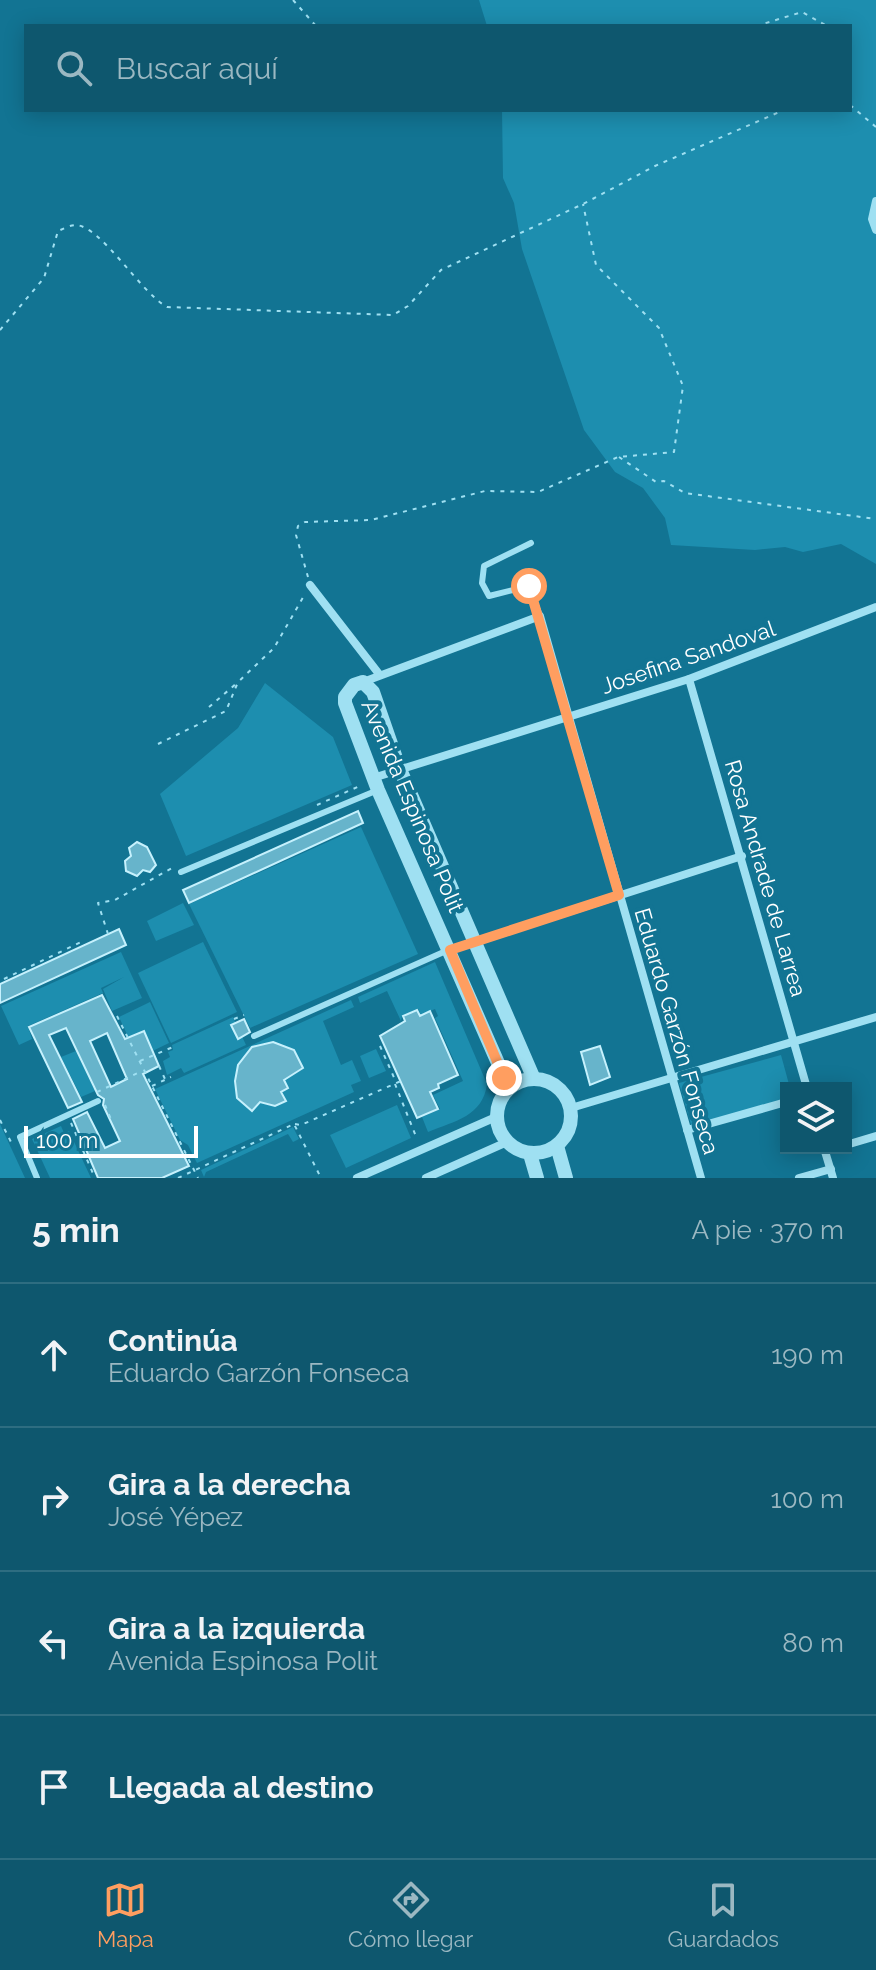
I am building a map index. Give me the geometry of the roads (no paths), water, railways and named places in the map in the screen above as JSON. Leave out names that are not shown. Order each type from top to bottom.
[{"type":"street","points":[[876,201],[872,219],[876,230]]},
{"type":"street","points":[[310,585],[379,674]]},
{"type":"street","name":"Josefina Sandoval","points":[[375,784],[399,767],[689,679],[876,607]]},
{"type":"street","points":[[363,682],[540,616]]},
{"type":"street","name":"Eduardo Garzón Fonseca","points":[[540,616],[701,1178]]},
{"type":"street","name":"Rosa Andrade de Larrea","points":[[689,679],[805,1082]]},
{"type":"street","name":"Avenida Espinosa Polit","points":[[509,1088],[375,784],[345,697],[354,685],[363,682],[373,692],[399,767],[534,1079]]},
{"type":"street","points":[[450,950],[742,856]]},
{"type":"street","points":[[571,1108],[876,1017]]},
{"type":"street","points":[[534,1079],[555,1085],[571,1108],[570,1126],[557,1146],[530,1154],[507,1142],[496,1117],[498,1106],[509,1088],[534,1079]]},
{"type":"street","points":[[687,1130],[780,1104]]},
{"type":"street","points":[[357,1178],[496,1117]]},
{"type":"street","points":[[852,1143],[876,1136]]},
{"type":"street","points":[[426,1178],[507,1142]]},
{"type":"street","points":[[557,1146],[566,1178]]},
{"type":"street","points":[[530,1154],[537,1178]]},
{"type":"street","points":[[799,1178],[832,1174],[829,1154]]},
{"type":"lane","points":[[531,543],[484,566],[482,583],[489,596],[529,586],[540,616]]},
{"type":"lane","points":[[181,872],[375,784]]},
{"type":"lane","points":[[254,1036],[450,950]]},
{"type":"lane","points":[[37,1178],[20,1137],[98,1101]]}]
